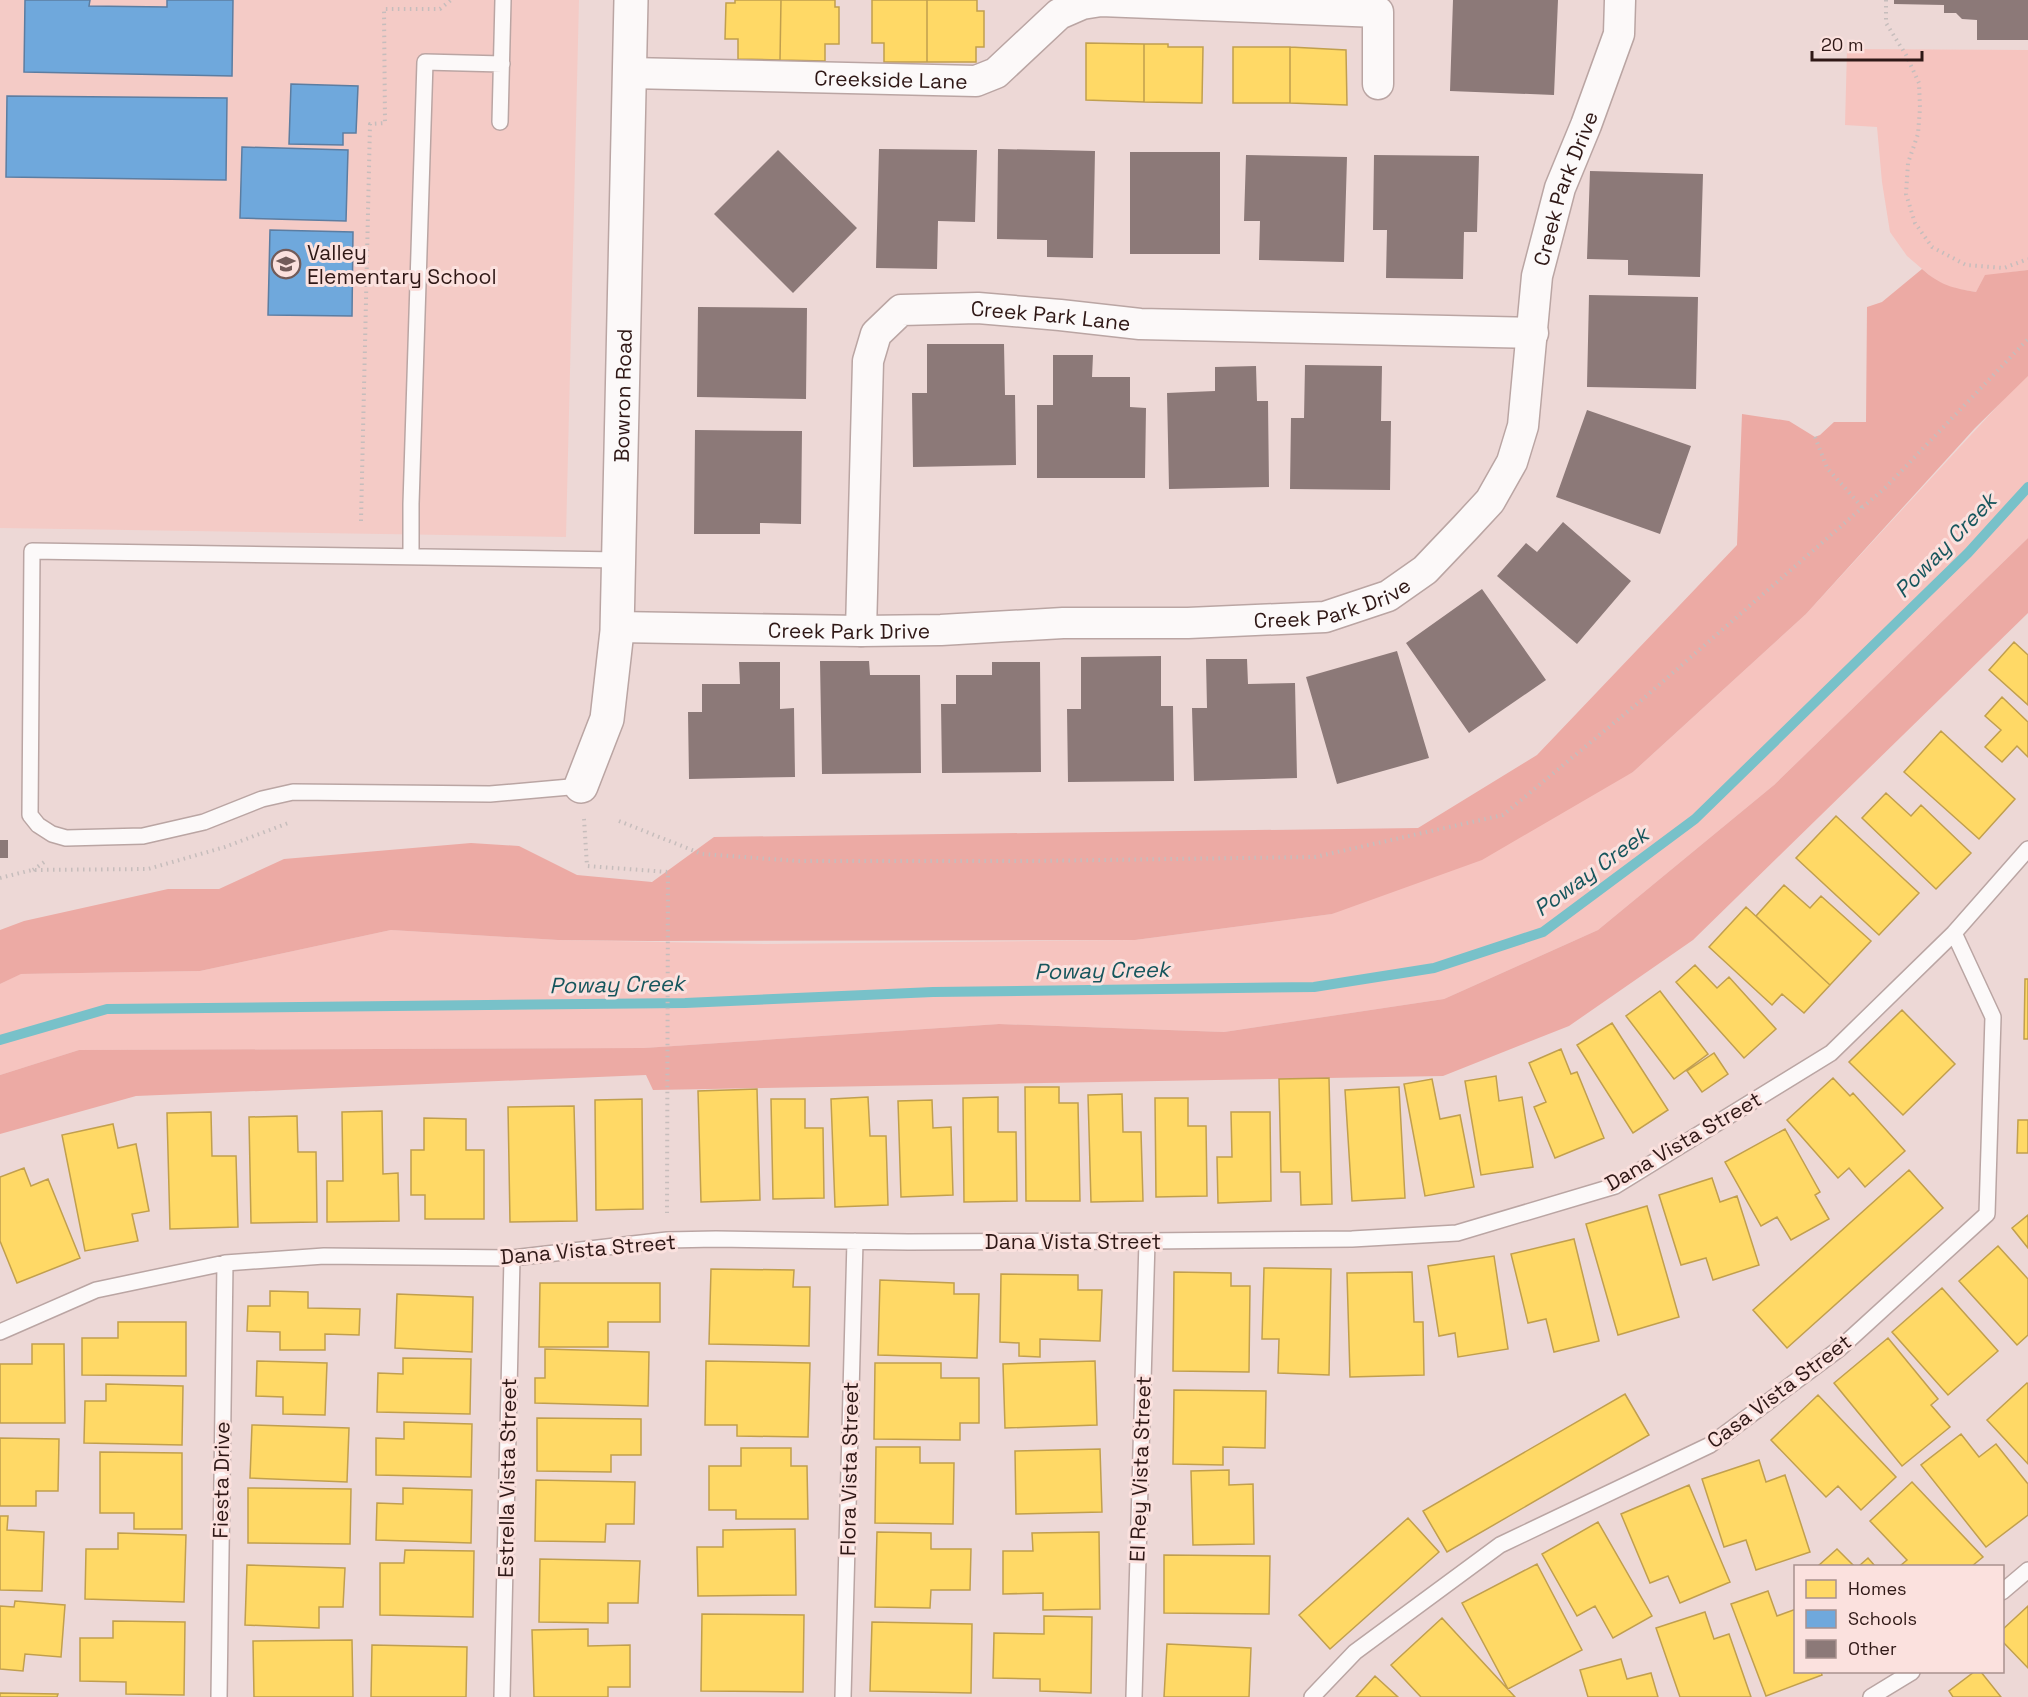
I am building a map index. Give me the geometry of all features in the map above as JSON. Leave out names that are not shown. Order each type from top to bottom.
[{"type":"street","name":"Bowron Road","points":[[581,786],[607,719],[617,627],[631,0]]},
{"type":"street","name":"Creek Park Drive","points":[[617,627],[861,631],[941,630],[1063,623],[1188,623],[1325,617],[1388,596],[1425,570],[1490,501],[1512,462],[1523,426],[1537,276],[1557,199],[1619,34],[1620,0]]},
{"type":"street","name":"Creekside Lane","points":[[630,73],[976,81],[996,74],[1059,14],[1082,4],[1101,2],[1383,6],[1378,84]]},
{"type":"street","name":"Creek Park Lane","points":[[861,631],[868,361],[876,334],[902,310],[978,308],[1140,324],[1533,333]]},
{"type":"lane","points":[[500,122],[503,0]]},
{"type":"lane","points":[[411,557],[425,62],[502,64]]},
{"type":"lane","points":[[581,786],[490,794],[293,792],[262,799],[204,822],[143,836],[66,838],[52,834],[38,825],[30,815],[32,551],[619,560]]},
{"type":"lane","name":"Dana Vista Street","points":[[0,1332],[96,1290],[225,1263],[324,1256],[512,1258],[667,1240],[716,1239],[1147,1241],[1352,1239],[1457,1233],[1615,1186],[1831,1053],[1954,933],[2028,849]]},
{"type":"lane","name":"Casa Vista Street","points":[[1312,1697],[1355,1652],[1500,1545],[1710,1445],[1839,1349],[1987,1214],[1993,1017],[1954,933]]},
{"type":"lane","name":"Flora Vista Street","points":[[843,1697],[855,1241]]},
{"type":"lane","name":"El Rey Vista Street","points":[[1134,1697],[1147,1241]]},
{"type":"lane","name":"Estrella Vista Street","points":[[502,1697],[512,1258]]},
{"type":"lane","name":"Fiesta Drive","points":[[219,1697],[225,1263]]},
{"type":"lane","points":[[2004,1590],[2028,1570]]},
{"type":"lane","points":[[1871,1697],[1909,1673]]},
{"type":"path","points":[[361,521],[370,124],[385,123],[384,9],[440,9],[451,0]]},
{"type":"path","points":[[1886,0],[1886,23],[1906,55],[1919,83],[1918,134],[1908,163],[1906,194],[1915,223],[1932,247],[1966,264],[2004,268],[2028,259]]},
{"type":"path","points":[[619,821],[702,854],[798,861],[1031,861],[1315,857],[1503,815],[1644,698],[1886,487],[2028,339]]},
{"type":"path","points":[[1815,437],[1827,468],[1862,507]]},
{"type":"path","points":[[581,786],[586,866],[668,872],[667,1240]]},
{"type":"path","points":[[0,878],[32,870],[148,869],[225,847],[295,821]]},
{"type":"shaded area","name":"Valley Elementary School","points":[[0,0],[579,0],[566,537],[0,528]]},
{"type":"shaded area","points":[[1847,49],[2028,50],[2028,270],[1985,276],[1976,292],[1952,288],[1935,280],[1907,256],[1890,232],[1877,127],[1845,125]]},
{"type":"shaded area","points":[[1922,269],[1947,285],[1976,292],[1985,275],[2028,270],[2028,376],[1975,428],[1806,614],[1633,772],[1482,860],[1332,914],[1135,940],[558,940],[391,930],[200,971],[21,974],[0,984],[0,930],[24,921],[168,889],[219,889],[284,859],[471,843],[519,846],[577,875],[652,882],[714,837],[1418,828],[1537,755],[1737,545],[1742,414],[1789,421],[1815,437],[1834,422],[1866,422],[1867,307],[1882,302]]},
{"type":"shaded area","points":[[2028,373],[2028,538],[1774,785],[1598,930],[1444,999],[1224,1032],[999,1024],[644,1048],[79,1050],[0,1075],[0,984],[20,974],[200,971],[391,930],[558,940],[766,944],[1135,940],[1332,914],[1633,772],[1806,614]]},
{"type":"shaded area","points":[[2028,538],[2028,613],[1693,940],[1569,1026],[1443,1076],[653,1090],[646,1075],[136,1096],[0,1134],[0,1075],[79,1050],[644,1048],[999,1024],[1224,1032],[1444,999],[1598,930],[1774,785]]},
{"type":"building: Homes","points":[[735,0],[781,0],[780,60],[738,59],[738,39],[725,39],[726,3],[735,3]]},
{"type":"building: Homes","points":[[781,0],[835,0],[835,7],[839,7],[839,44],[825,44],[825,61],[780,60]]},
{"type":"building: Homes","points":[[872,0],[927,0],[927,62],[884,62],[884,43],[872,43]]},
{"type":"building: Homes","points":[[927,0],[977,0],[977,11],[984,11],[984,47],[976,47],[976,62],[927,62]]},
{"type":"building: Homes","points":[[1086,43],[1144,44],[1144,102],[1086,100]]},
{"type":"building: Homes","points":[[1144,44],[1203,47],[1202,103],[1144,102]]},
{"type":"building: Homes","points":[[1233,47],[1290,47],[1290,103],[1233,103]]},
{"type":"building: Homes","points":[[1290,47],[1346,50],[1347,105],[1290,103]]},
{"type":"building: Homes","points":[[2014,642],[2028,655],[2028,705],[1989,670]]},
{"type":"building: Homes","points":[[2002,697],[2028,722],[2028,757],[2017,746],[2002,762],[1985,747],[2001,730],[1985,716]]},
{"type":"building: Homes","points":[[1941,731],[2015,799],[1979,839],[1904,772]]},
{"type":"building: Homes","points":[[1886,793],[1911,816],[1921,805],[1971,853],[1936,889],[1862,818]]},
{"type":"building: Homes","points":[[1836,816],[1919,893],[1879,935],[1796,858]]},
{"type":"building: Homes","points":[[1784,885],[1810,908],[1821,896],[1871,941],[1830,985],[1756,916]]},
{"type":"building: Homes","points":[[1746,907],[1830,985],[1804,1013],[1782,994],[1772,1005],[1709,947]]},
{"type":"building: Homes","points":[[1695,965],[1717,988],[1729,977],[1776,1029],[1744,1058],[1676,982]]},
{"type":"building: Homes","points":[[2025,979],[2028,979],[2028,1039],[2024,1039]]},
{"type":"building: Homes","points":[[1660,991],[1708,1054],[1674,1079],[1626,1016]]},
{"type":"building: Homes","points":[[1902,1010],[1955,1064],[1903,1115],[1849,1062]]},
{"type":"building: Homes","points":[[1612,1023],[1668,1110],[1633,1133],[1577,1045]]},
{"type":"building: Homes","points":[[1561,1049],[1571,1074],[1577,1072],[1604,1138],[1555,1158],[1534,1107],[1546,1102],[1529,1063]]},
{"type":"building: Homes","points":[[1714,1053],[1728,1074],[1702,1092],[1687,1071]]},
{"type":"building: Homes","points":[[1496,1076],[1499,1101],[1522,1097],[1533,1167],[1481,1175],[1465,1081]]},
{"type":"building: Homes","points":[[1329,1078],[1332,1204],[1301,1205],[1300,1172],[1281,1172],[1279,1079]]},
{"type":"building: Homes","points":[[1833,1078],[1850,1096],[1853,1093],[1905,1151],[1865,1187],[1849,1168],[1838,1178],[1787,1120]]},
{"type":"building: Homes","points":[[1432,1079],[1440,1119],[1460,1115],[1474,1187],[1425,1196],[1404,1084]]},
{"type":"building: Homes","points":[[1025,1087],[1059,1087],[1059,1103],[1078,1103],[1080,1201],[1026,1201]]},
{"type":"building: Homes","points":[[1399,1087],[1405,1198],[1352,1201],[1345,1090]]},
{"type":"building: Homes","points":[[757,1089],[760,1200],[701,1202],[698,1091]]},
{"type":"building: Homes","points":[[1122,1094],[1123,1132],[1141,1132],[1143,1201],[1091,1202],[1088,1095]]},
{"type":"building: Homes","points":[[868,1097],[870,1136],[886,1136],[888,1205],[835,1207],[831,1099]]},
{"type":"building: Homes","points":[[998,1097],[998,1132],[1016,1132],[1017,1201],[964,1202],[963,1098]]},
{"type":"building: Homes","points":[[1155,1098],[1188,1098],[1188,1126],[1206,1126],[1207,1196],[1156,1197]]},
{"type":"building: Homes","points":[[642,1099],[643,1209],[596,1210],[595,1100]]},
{"type":"building: Homes","points":[[771,1099],[805,1099],[805,1128],[823,1128],[824,1198],[773,1199]]},
{"type":"building: Homes","points":[[932,1100],[933,1128],[951,1127],[953,1195],[901,1197],[898,1101]]},
{"type":"building: Homes","points":[[574,1106],[577,1221],[510,1222],[508,1107]]},
{"type":"building: Homes","points":[[382,1111],[383,1174],[398,1173],[399,1221],[327,1222],[327,1181],[343,1181],[342,1112]]},
{"type":"building: Homes","points":[[211,1112],[212,1156],[236,1156],[238,1227],[170,1229],[167,1113]]},
{"type":"building: Homes","points":[[1231,1112],[1270,1112],[1271,1201],[1218,1203],[1217,1157],[1232,1157]]},
{"type":"building: Homes","points":[[297,1116],[298,1152],[316,1152],[317,1222],[251,1223],[249,1117]]},
{"type":"building: Homes","points":[[424,1118],[466,1119],[466,1150],[484,1150],[484,1219],[425,1219],[425,1195],[411,1195],[411,1150],[424,1150]]},
{"type":"building: Homes","points":[[2018,1120],[2028,1120],[2028,1153],[2017,1153]]},
{"type":"building: Homes","points":[[113,1124],[118,1148],[136,1144],[149,1211],[132,1214],[138,1241],[85,1251],[62,1135]]},
{"type":"building: Homes","points":[[1785,1129],[1820,1192],[1815,1195],[1829,1219],[1791,1240],[1777,1217],[1761,1226],[1725,1162]]},
{"type":"building: Homes","points":[[24,1168],[31,1186],[48,1179],[80,1258],[17,1283],[0,1241],[0,1177]]},
{"type":"building: Homes","points":[[1909,1170],[1943,1208],[1787,1348],[1753,1310]]},
{"type":"building: Homes","points":[[1712,1178],[1720,1202],[1737,1196],[1759,1265],[1713,1280],[1706,1258],[1681,1265],[1659,1195]]},
{"type":"building: Homes","points":[[1647,1206],[1679,1317],[1618,1335],[1586,1224]]},
{"type":"building: Homes","points":[[2028,1215],[2028,1248],[2012,1228]]},
{"type":"building: Homes","points":[[1574,1239],[1599,1341],[1554,1352],[1546,1319],[1528,1323],[1511,1254]]},
{"type":"building: Homes","points":[[1998,1246],[2028,1279],[2028,1335],[2017,1345],[1959,1281]]},
{"type":"building: Homes","points":[[1494,1256],[1508,1349],[1458,1357],[1455,1333],[1439,1336],[1428,1266]]},
{"type":"building: Homes","points":[[1264,1268],[1331,1269],[1329,1375],[1278,1373],[1279,1339],[1262,1339]]},
{"type":"building: Homes","points":[[711,1269],[794,1270],[793,1287],[810,1287],[809,1346],[709,1344]]},
{"type":"building: Homes","points":[[1174,1272],[1231,1273],[1231,1286],[1250,1286],[1249,1372],[1173,1371]]},
{"type":"building: Homes","points":[[1412,1272],[1414,1322],[1423,1322],[1424,1375],[1350,1377],[1347,1273]]},
{"type":"building: Homes","points":[[1001,1274],[1078,1275],[1078,1290],[1102,1290],[1100,1341],[1040,1339],[1040,1357],[1019,1356],[1019,1343],[1000,1342]]},
{"type":"building: Homes","points":[[880,1280],[954,1283],[954,1294],[979,1294],[977,1358],[878,1355]]},
{"type":"building: Homes","points":[[540,1283],[660,1283],[660,1322],[608,1322],[608,1347],[539,1347]]},
{"type":"building: Homes","points":[[1942,1288],[1998,1351],[1948,1395],[1892,1332]]},
{"type":"building: Homes","points":[[270,1291],[308,1292],[308,1308],[360,1309],[359,1335],[325,1334],[325,1350],[280,1350],[280,1332],[247,1331],[248,1306],[270,1306]]},
{"type":"building: Homes","points":[[397,1294],[473,1297],[472,1352],[395,1348]]},
{"type":"building: Homes","points":[[118,1322],[186,1322],[186,1376],[82,1375],[82,1338],[118,1338]]},
{"type":"building: Homes","points":[[1888,1338],[1938,1399],[1931,1405],[1950,1427],[1902,1466],[1834,1383]]},
{"type":"building: Homes","points":[[32,1344],[64,1344],[65,1423],[0,1423],[0,1364],[32,1364]]},
{"type":"building: Homes","points":[[545,1349],[649,1352],[648,1406],[535,1403],[535,1378],[545,1378]]},
{"type":"building: Homes","points":[[403,1358],[471,1359],[470,1414],[377,1412],[378,1373],[403,1374]]},
{"type":"building: Homes","points":[[257,1361],[327,1363],[325,1415],[283,1414],[283,1397],[256,1396]]},
{"type":"building: Homes","points":[[706,1361],[810,1363],[808,1437],[737,1436],[737,1425],[705,1425]]},
{"type":"building: Homes","points":[[1095,1361],[1097,1425],[1005,1428],[1003,1364]]},
{"type":"building: Homes","points":[[875,1363],[941,1363],[941,1378],[979,1378],[979,1423],[960,1423],[960,1440],[874,1439]]},
{"type":"building: Homes","points":[[106,1384],[183,1386],[182,1445],[84,1443],[85,1401],[106,1401]]},
{"type":"building: Homes","points":[[2028,1384],[2028,1464],[1987,1420]]},
{"type":"building: Homes","points":[[1174,1390],[1266,1391],[1265,1448],[1223,1447],[1223,1465],[1173,1464]]},
{"type":"building: Homes","points":[[1625,1394],[1649,1435],[1447,1552],[1423,1511]]},
{"type":"building: Homes","points":[[1818,1395],[1896,1477],[1861,1510],[1838,1486],[1826,1497],[1771,1440]]},
{"type":"building: Homes","points":[[537,1418],[641,1419],[641,1455],[611,1455],[611,1472],[537,1471]]},
{"type":"building: Homes","points":[[404,1422],[472,1424],[471,1477],[376,1475],[376,1438],[404,1439]]},
{"type":"building: Homes","points":[[252,1425],[349,1428],[347,1482],[250,1478]]},
{"type":"building: Homes","points":[[1961,1434],[1979,1457],[1996,1444],[2028,1484],[2028,1515],[1986,1547],[1921,1465]]},
{"type":"building: Homes","points":[[0,1438],[59,1439],[58,1491],[36,1491],[36,1506],[0,1506]]},
{"type":"building: Homes","points":[[876,1447],[920,1447],[920,1463],[954,1463],[953,1524],[875,1523]]},
{"type":"building: Homes","points":[[741,1448],[791,1448],[791,1466],[807,1466],[808,1519],[736,1519],[736,1510],[709,1510],[709,1466],[741,1466]]},
{"type":"building: Homes","points":[[1100,1449],[1102,1512],[1016,1514],[1015,1451]]},
{"type":"building: Homes","points":[[100,1452],[182,1453],[182,1529],[134,1529],[134,1513],[100,1513]]},
{"type":"building: Homes","points":[[1759,1460],[1766,1482],[1785,1475],[1810,1552],[1756,1570],[1746,1540],[1724,1547],[1702,1479]]},
{"type":"building: Homes","points":[[1229,1470],[1229,1485],[1253,1484],[1254,1544],[1193,1545],[1191,1471]]},
{"type":"building: Homes","points":[[536,1480],[635,1482],[634,1524],[606,1524],[605,1542],[535,1541]]},
{"type":"building: Homes","points":[[1912,1482],[1983,1557],[1973,1565],[1901,1565],[1907,1560],[1870,1521]]},
{"type":"building: Homes","points":[[1689,1485],[1730,1582],[1680,1603],[1668,1576],[1650,1583],[1621,1514]]},
{"type":"building: Homes","points":[[248,1488],[351,1489],[350,1544],[248,1543]]},
{"type":"building: Homes","points":[[403,1488],[472,1490],[471,1543],[376,1540],[377,1503],[403,1504]]},
{"type":"building: Homes","points":[[0,1516],[8,1516],[7,1530],[44,1532],[42,1591],[0,1590]]},
{"type":"building: Homes","points":[[1408,1518],[1439,1552],[1330,1649],[1299,1615]]},
{"type":"building: Homes","points":[[1598,1522],[1652,1616],[1613,1638],[1595,1606],[1577,1616],[1542,1554]]},
{"type":"building: Homes","points":[[795,1529],[796,1595],[698,1596],[697,1547],[723,1547],[723,1530]]},
{"type":"building: Homes","points":[[877,1532],[931,1533],[931,1549],[971,1549],[970,1590],[931,1590],[930,1608],[875,1607]]},
{"type":"building: Homes","points":[[1099,1532],[1100,1609],[1043,1610],[1043,1593],[1003,1594],[1003,1551],[1033,1551],[1032,1533]]},
{"type":"building: Homes","points":[[118,1533],[186,1535],[184,1602],[85,1599],[86,1549],[118,1549]]},
{"type":"building: Homes","points":[[1837,1549],[1853,1565],[1819,1565]]},
{"type":"building: Homes","points":[[405,1550],[474,1551],[473,1617],[380,1615],[380,1563],[404,1563]]},
{"type":"building: Homes","points":[[1164,1555],[1270,1556],[1269,1614],[1164,1613]]},
{"type":"building: Homes","points":[[1868,1558],[1874,1565],[1860,1565]]},
{"type":"building: Homes","points":[[540,1559],[640,1561],[638,1603],[608,1603],[608,1623],[539,1622]]},
{"type":"building: Homes","points":[[1537,1564],[1582,1650],[1508,1689],[1462,1603]]},
{"type":"building: Homes","points":[[247,1565],[345,1568],[343,1607],[319,1607],[319,1628],[245,1625]]},
{"type":"building: Homes","points":[[1768,1591],[1777,1616],[1794,1610],[1794,1673],[1821,1673],[1822,1675],[1766,1696],[1731,1604]]},
{"type":"building: Homes","points":[[15,1601],[65,1605],[61,1657],[25,1654],[23,1671],[0,1669],[0,1606],[14,1607]]},
{"type":"building: Homes","points":[[2028,1606],[2028,1668],[2004,1643],[2004,1628]]},
{"type":"building: Homes","points":[[1705,1612],[1714,1639],[1729,1634],[1751,1697],[1680,1697],[1656,1628]]},
{"type":"building: Homes","points":[[702,1614],[804,1615],[803,1692],[701,1691]]},
{"type":"building: Homes","points":[[1044,1616],[1092,1617],[1091,1693],[1040,1691],[1040,1679],[993,1678],[994,1633],[1044,1634]]},
{"type":"building: Homes","points":[[1442,1618],[1515,1697],[1421,1697],[1391,1665]]},
{"type":"building: Homes","points":[[113,1621],[185,1622],[184,1695],[126,1694],[126,1682],[80,1681],[80,1638],[113,1638]]},
{"type":"building: Homes","points":[[872,1622],[972,1624],[971,1693],[870,1691]]},
{"type":"building: Homes","points":[[588,1629],[588,1646],[630,1645],[630,1687],[608,1687],[608,1697],[534,1697],[532,1630]]},
{"type":"building: Homes","points":[[352,1640],[353,1697],[254,1697],[253,1641]]},
{"type":"building: Homes","points":[[1167,1644],[1251,1648],[1249,1697],[1164,1697]]},
{"type":"building: Homes","points":[[372,1645],[467,1647],[466,1697],[371,1697]]},
{"type":"building: Homes","points":[[1621,1659],[1627,1679],[1651,1673],[1658,1697],[1588,1697],[1580,1670]]},
{"type":"building: Homes","points":[[1973,1673],[1982,1673],[2001,1697],[1953,1697],[1949,1691]]},
{"type":"building: Homes","points":[[1375,1676],[1398,1697],[1356,1697]]},
{"type":"building: Homes","points":[[0,1693],[58,1694],[57,1697],[0,1697]]},
{"type":"building: Schools","points":[[25,0],[90,0],[89,6],[167,7],[167,0],[233,0],[232,76],[24,72]]},
{"type":"building: Schools","points":[[291,84],[358,86],[356,133],[343,133],[343,145],[289,144]]},
{"type":"building: Schools","points":[[7,96],[227,98],[226,180],[6,177]]},
{"type":"building: Schools","points":[[242,147],[348,150],[346,221],[240,218]]},
{"type":"building: Schools","points":[[270,230],[353,232],[352,316],[268,315]]},
{"type":"building: Other","points":[[1453,0],[1558,0],[1554,95],[1450,91]]},
{"type":"building: Other","points":[[1894,0],[2028,0],[2028,40],[1977,40],[1977,20],[1962,19],[1956,13],[1944,13],[1944,5],[1894,4]]},
{"type":"building: Other","points":[[879,149],[977,150],[975,222],[938,221],[937,269],[876,268]]},
{"type":"building: Other","points":[[998,149],[1095,151],[1093,258],[1047,257],[1047,240],[997,239]]},
{"type":"building: Other","points":[[778,150],[857,228],[793,293],[714,214]]},
{"type":"building: Other","points":[[1130,152],[1220,152],[1220,254],[1130,254]]},
{"type":"building: Other","points":[[1246,155],[1347,157],[1344,262],[1259,260],[1260,221],[1244,221]]},
{"type":"building: Other","points":[[1374,155],[1479,156],[1477,232],[1464,232],[1463,279],[1386,278],[1387,230],[1373,230]]},
{"type":"building: Other","points":[[1590,171],[1703,174],[1700,277],[1628,275],[1628,260],[1587,259]]},
{"type":"building: Other","points":[[1589,295],[1698,297],[1696,389],[1587,387]]},
{"type":"building: Other","points":[[698,307],[807,308],[806,399],[697,397]]},
{"type":"building: Other","points":[[927,344],[1004,344],[1005,395],[1015,395],[1016,465],[913,467],[912,393],[927,393]]},
{"type":"building: Other","points":[[1053,355],[1093,355],[1092,377],[1130,377],[1130,407],[1146,408],[1145,478],[1037,478],[1037,405],[1053,405]]},
{"type":"building: Other","points":[[1305,365],[1382,366],[1381,421],[1391,421],[1390,490],[1290,489],[1291,418],[1304,418]]},
{"type":"building: Other","points":[[1256,366],[1257,401],[1268,401],[1269,487],[1169,489],[1167,393],[1215,391],[1215,367]]},
{"type":"building: Other","points":[[1587,410],[1691,446],[1660,534],[1556,497]]},
{"type":"building: Other","points":[[695,430],[802,431],[801,524],[760,523],[760,534],[694,534]]},
{"type":"building: Other","points":[[1563,522],[1631,581],[1577,644],[1497,576],[1526,543],[1537,552]]},
{"type":"building: Other","points":[[1482,589],[1546,680],[1469,733],[1406,643]]},
{"type":"building: Other","points":[[1397,651],[1429,758],[1337,784],[1306,677]]},
{"type":"building: Other","points":[[1161,656],[1161,706],[1173,706],[1174,781],[1068,782],[1067,709],[1081,709],[1081,657]]},
{"type":"building: Other","points":[[1206,659],[1247,659],[1248,684],[1295,683],[1297,778],[1194,781],[1192,708],[1207,708]]},
{"type":"building: Other","points":[[820,661],[869,661],[870,675],[920,675],[921,773],[822,774]]},
{"type":"building: Other","points":[[739,662],[780,662],[780,709],[794,708],[795,777],[689,779],[688,712],[702,712],[702,684],[740,684]]},
{"type":"building: Other","points":[[992,662],[1040,662],[1041,772],[942,773],[941,704],[956,704],[956,675],[992,675]]},
{"type":"building: Other","points":[[0,840],[8,840],[8,858],[0,858]]},
{"type":"waterway","name":"Poway Creek","points":[[0,1040],[107,1009],[685,1003],[933,992],[1314,987],[1434,968],[1543,932],[1695,819],[1968,553],[2028,487]]},
{"type":"place","name":"Valley Elementary School","points":[[286,264]]}]
